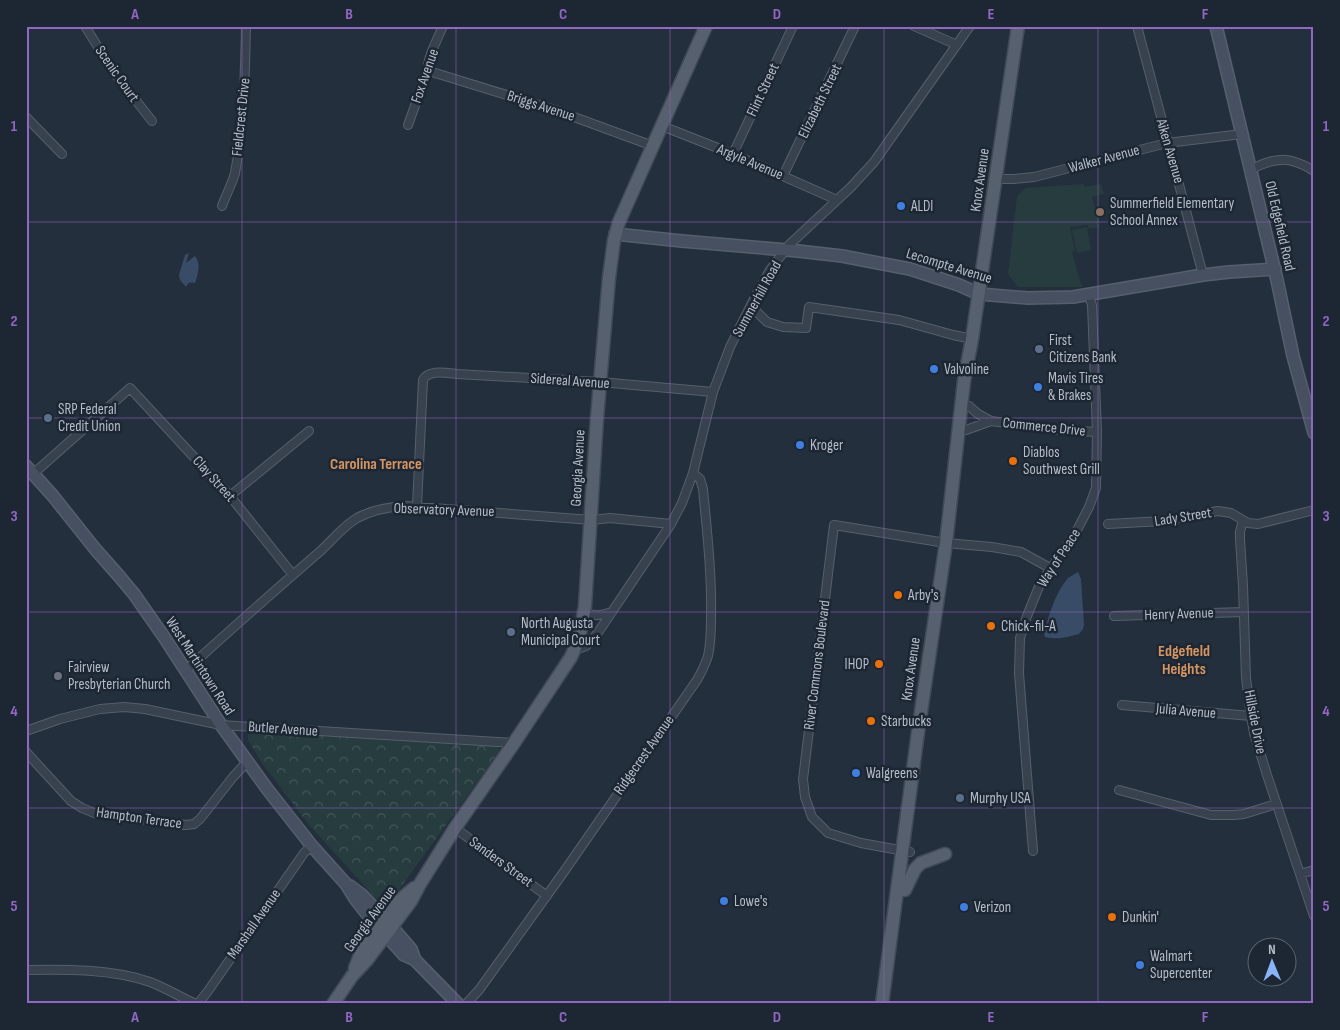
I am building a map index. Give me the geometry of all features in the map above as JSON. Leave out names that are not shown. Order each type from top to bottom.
[{"type":"main road","name":"Georgia Avenue","points":[[334,1003],[352,976],[367,960],[386,927],[411,901],[455,828],[575,650],[585,613],[600,382],[609,278],[615,234],[706,26]]},
{"type":"main road","name":"Knox Avenue","points":[[950,544],[964,381],[979,294],[1018,26]]},
{"type":"main road","name":"Knox Avenue","points":[[882,1004],[906,852],[975,364],[972,339]]},
{"type":"main road","name":"Knox Avenue","points":[[890,1004],[905,890],[906,852]]},
{"type":"main road","points":[[905,890],[921,863],[945,854]]},
{"type":"street","name":"Scenic Court","points":[[85,26],[112,70],[152,121]]},
{"type":"street","name":"Fieldcrest Drive","points":[[222,206],[234,175],[241,124],[246,26]]},
{"type":"street","name":"Fox Avenue","points":[[408,125],[428,69],[430,57],[443,26]]},
{"type":"street","name":"Flint Street","points":[[732,154],[793,26]]},
{"type":"street","name":"Elizabeth Street","points":[[783,176],[855,26]]},
{"type":"street","points":[[914,26],[957,46]]},
{"type":"street","name":"Summerhill Road","points":[[575,650],[586,646],[597,634],[671,524],[682,503],[693,473],[713,392],[730,347],[763,283],[785,249],[851,187],[874,162],[970,26]]},
{"type":"street","name":"Aiken Avenue","points":[[1137,26],[1203,275]]},
{"type":"street","name":"Old Edgefield Road","points":[[1216,26],[1274,269],[1292,356],[1314,433]]},
{"type":"street","name":"Briggs Avenue","points":[[428,69],[432,72],[555,110],[653,146]]},
{"type":"street","points":[[26,117],[62,154]]},
{"type":"street","name":"Argyle Avenue","points":[[662,126],[837,200]]},
{"type":"street","name":"Walker Avenue","points":[[996,179],[1014,180],[1034,177],[1167,143],[1242,134]]},
{"type":"street","points":[[1251,170],[1274,161],[1292,160],[1314,171]]},
{"type":"street","name":"Lecompte Avenue","points":[[615,234],[842,256],[910,268],[979,294],[1028,298],[1073,297],[1203,275],[1274,269]]},
{"type":"street","name":"Way of Peace","points":[[1033,852],[1018,663],[1020,638],[1040,584],[1077,530],[1096,488],[1097,432],[1092,305],[1088,294]]},
{"type":"street","points":[[751,306],[767,322],[783,327],[806,328],[809,307],[899,320],[972,339]]},
{"type":"street","name":"Sidereal Avenue","points":[[417,506],[423,380],[427,375],[434,373],[600,382],[713,392]]},
{"type":"street","name":"Clay Street","points":[[30,470],[130,388],[230,496],[293,574]]},
{"type":"street","name":"Commerce Drive","points":[[969,406],[978,414],[991,421],[1060,430],[1097,432]]},
{"type":"street","name":"Commerce Drive","points":[[966,430],[991,421]]},
{"type":"street","points":[[230,496],[309,431]]},
{"type":"street","name":"West Martintown Road","points":[[30,470],[134,594],[247,762],[312,846],[346,884],[362,895],[404,955],[415,960],[458,1004]]},
{"type":"street","name":"Ridgecrest Avenue","points":[[466,1004],[479,990],[547,896],[696,680],[708,656],[711,637],[712,596],[710,558],[703,489],[700,479],[693,473]]},
{"type":"street","name":"Observatory Avenue","points":[[186,670],[347,525],[355,519],[384,508],[417,506],[592,520],[610,518],[671,524]]},
{"type":"street","name":"Lady Street","points":[[1108,524],[1163,521],[1218,512],[1231,513],[1243,520],[1258,524],[1314,510]]},
{"type":"street","name":"Hillside Drive","points":[[1243,520],[1240,538],[1246,678],[1251,716],[1276,804],[1314,916]]},
{"type":"street","name":"River Commons Boulevard","points":[[906,852],[861,844],[828,833],[812,817],[805,797],[803,779],[834,526],[950,544]]},
{"type":"street","points":[[950,544],[992,547],[1021,552],[1050,568]]},
{"type":"street","points":[[585,613],[601,616],[612,612]]},
{"type":"street","name":"Henry Avenue","points":[[1114,616],[1244,612]]},
{"type":"street","name":"Julia Avenue","points":[[1122,705],[1251,716]]},
{"type":"street","name":"Butler Avenue","points":[[26,731],[60,719],[113,707],[145,709],[221,725],[514,743]]},
{"type":"street","name":"Hampton Terrace","points":[[26,752],[70,801],[82,808],[94,813],[183,825],[190,825],[200,819],[247,762]]},
{"type":"street","points":[[1119,790],[1201,813],[1220,815],[1244,814],[1276,804]]},
{"type":"street","name":"Sanders Street","points":[[455,828],[547,896]]},
{"type":"street","name":"Marshall Avenue","points":[[197,1004],[208,991],[304,852],[312,846]]},
{"type":"street","points":[[1300,874],[1314,870]]},
{"type":"street","points":[[26,970],[57,969],[122,975],[149,982],[197,1004]]},
{"type":"green space","points":[[1084,184],[1085,187],[1101,184],[1104,194],[1092,197],[1100,227],[1089,229],[1088,225],[1070,227],[1075,251],[1072,252],[1082,287],[1018,287],[1008,274],[1017,196],[1026,188]]},
{"type":"green space","points":[[1087,227],[1091,250],[1077,253],[1072,230]]},
{"type":"green space","points":[[248,734],[453,742],[495,746],[499,748],[499,752],[390,902],[384,905],[381,904],[310,826],[262,763],[248,740]]},
{"type":"water","points":[[189,253],[186,263],[195,256],[198,262],[198,269],[195,283],[189,283],[186,287],[180,280],[179,275],[185,255]]},
{"type":"water","points":[[1078,572],[1081,579],[1083,629],[1079,634],[1066,637],[1045,637],[1044,633],[1048,619],[1059,590],[1068,578]]},
{"type":"place","name":"ALDI","points":[[901,206]]},
{"type":"place","name":"Summerfield Elementary School Annex","points":[[1100,212]]},
{"type":"place","name":"First Citizens Bank","points":[[1039,349]]},
{"type":"place","name":"Valvoline","points":[[934,369]]},
{"type":"place","name":"Mavis Tires & Brakes","points":[[1038,387]]},
{"type":"place","name":"SRP Federal Credit Union","points":[[48,418]]},
{"type":"place","name":"Kroger","points":[[800,445]]},
{"type":"place","name":"Diablos Southwest Grill","points":[[1013,461]]},
{"type":"place","name":"Arby's","points":[[898,595]]},
{"type":"place","name":"Chick-fil-A","points":[[991,626]]},
{"type":"place","name":"North Augusta Municipal Court","points":[[511,632]]},
{"type":"place","name":"IHOP","points":[[879,664]]},
{"type":"place","name":"Fairview Presbyterian Church","points":[[58,676]]},
{"type":"place","name":"Starbucks","points":[[871,721]]},
{"type":"place","name":"Walgreens","points":[[856,773]]},
{"type":"place","name":"Murphy USA","points":[[960,798]]},
{"type":"place","name":"Lowe's","points":[[724,901]]},
{"type":"place","name":"Verizon","points":[[964,907]]},
{"type":"place","name":"Dunkin'","points":[[1112,917]]},
{"type":"place","name":"Walmart Supercenter","points":[[1140,965]]},
{"type":"district","name":"Carolina Terrace","points":[[376,464]]},
{"type":"district","name":"Edgefield Heights","points":[[1184,660]]}]
